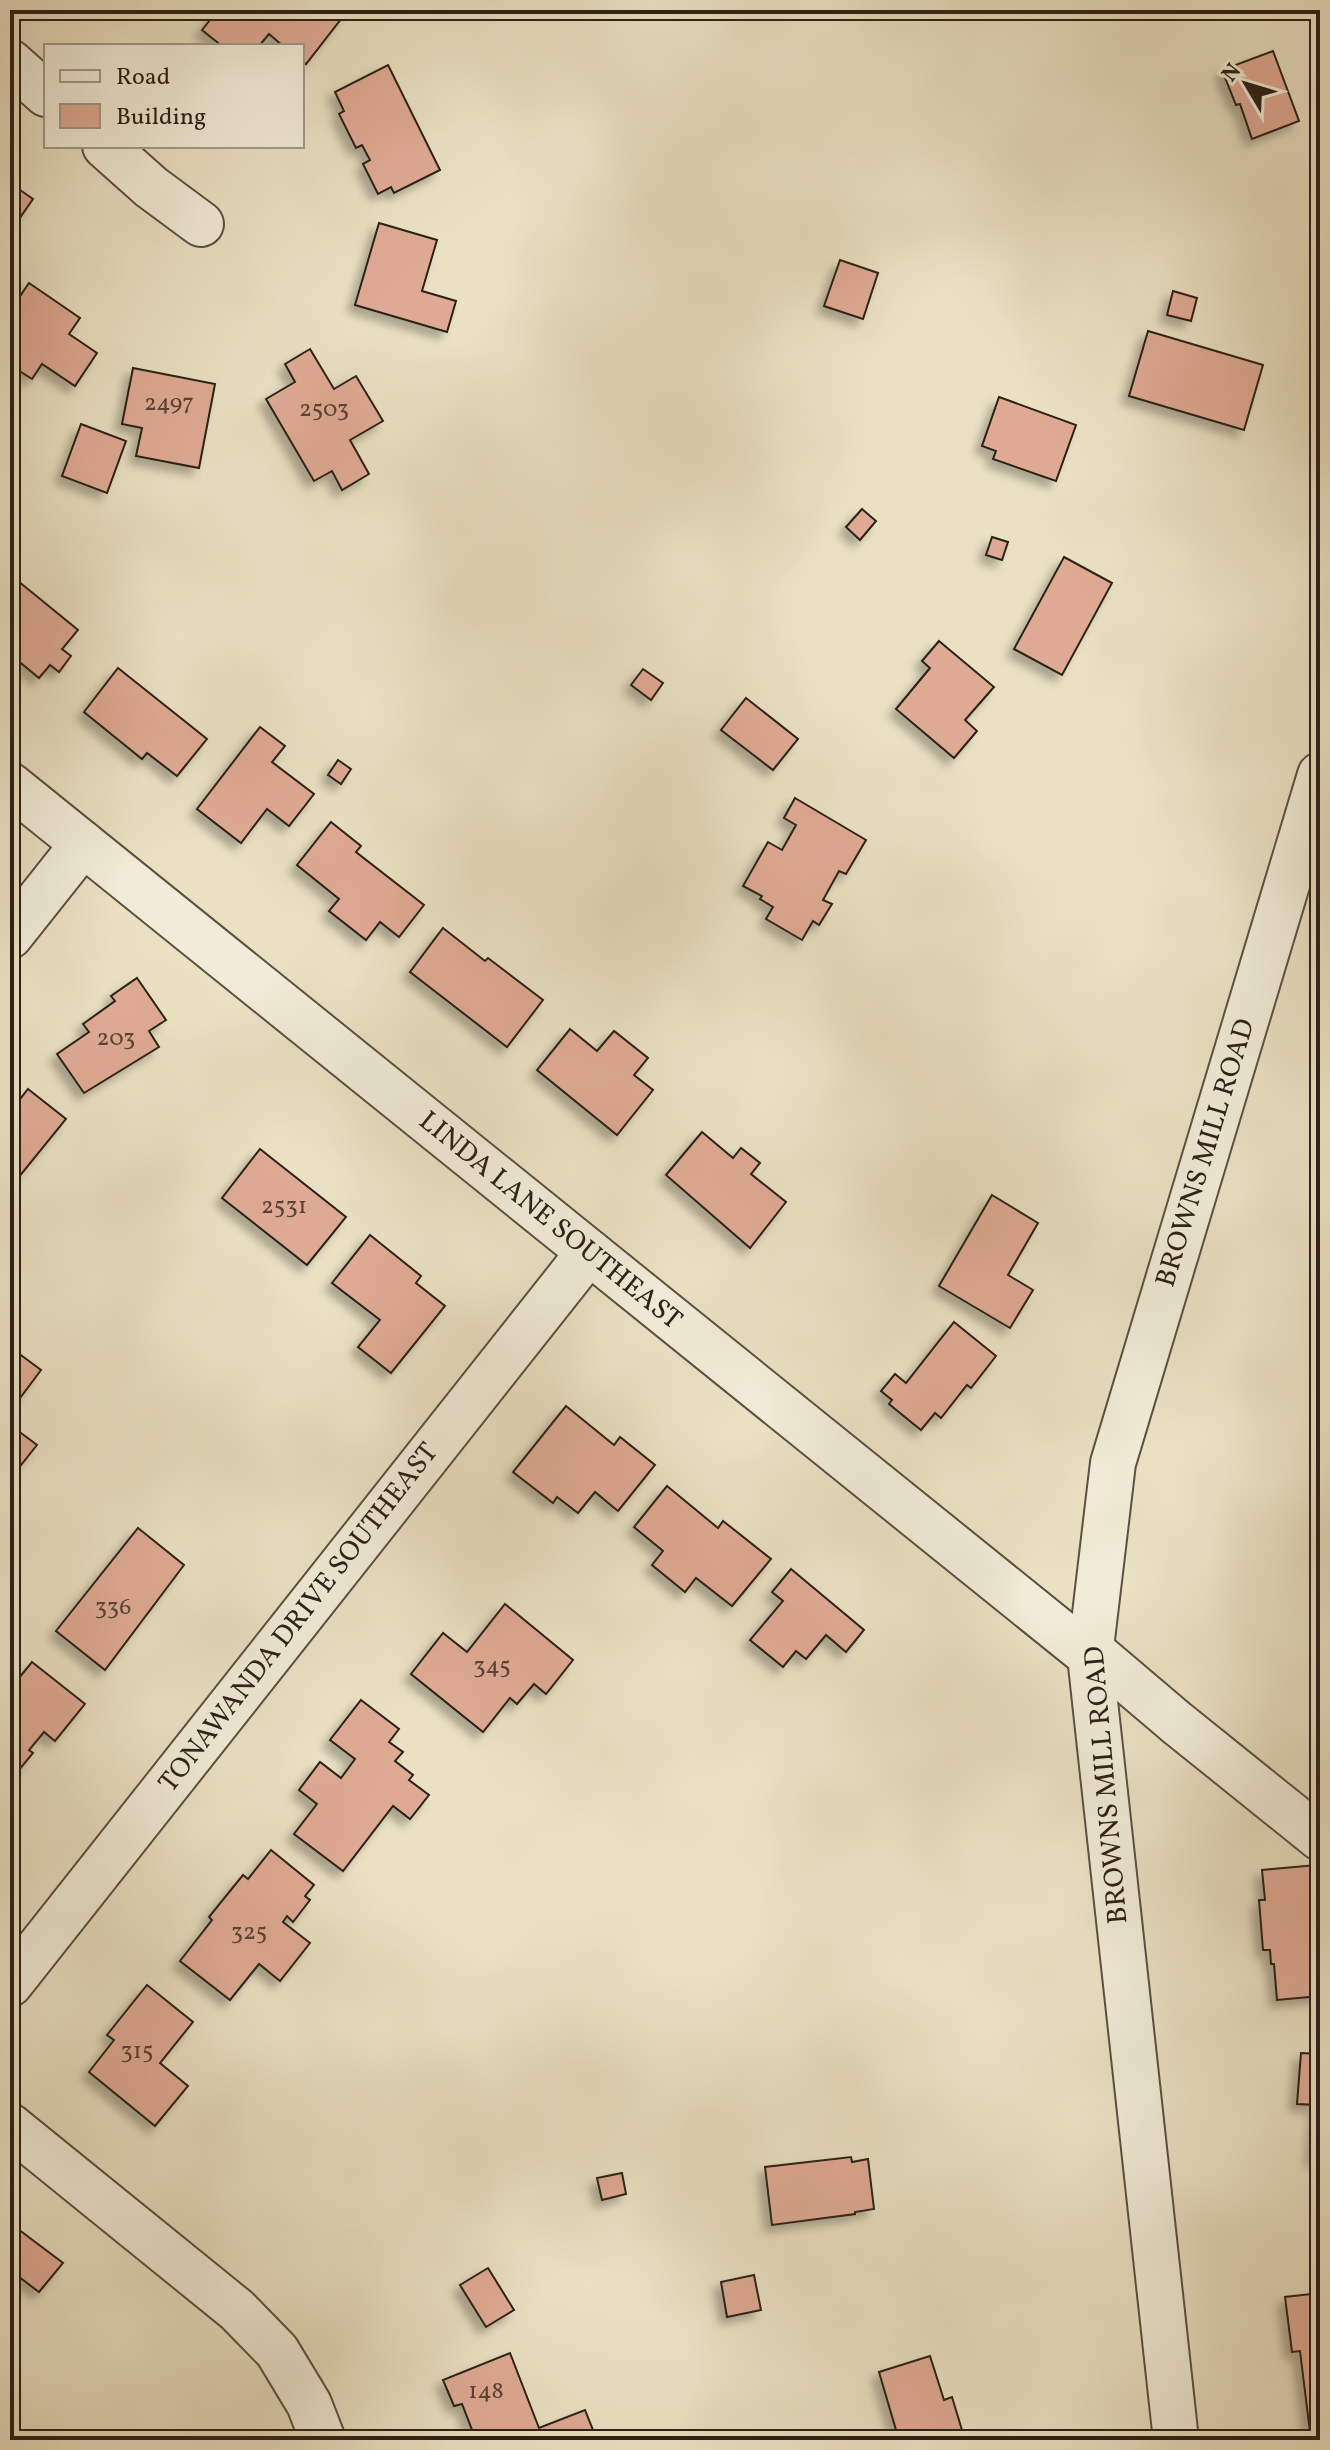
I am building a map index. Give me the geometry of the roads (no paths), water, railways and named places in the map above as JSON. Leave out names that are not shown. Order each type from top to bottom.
[{"type":"street","points":[[10,62],[44,92]]},
{"type":"street","points":[[107,148],[151,187],[201,224]]},
{"type":"street","name":"BROWNS MILL ROAD","points":[[1176,2440],[1090,1653],[1113,1463],[1320,775]]},
{"type":"street","name":"LINDA LANE SOUTHEAST","points":[[10,785],[1320,1838]]},
{"type":"street","points":[[10,936],[83,844]]},
{"type":"street","name":"TONAWANDA DRIVE SOUTHEAST","points":[[10,1984],[589,1252]]},
{"type":"street","points":[[10,2126],[237,2310],[277,2351],[309,2404],[323,2440]]}]
